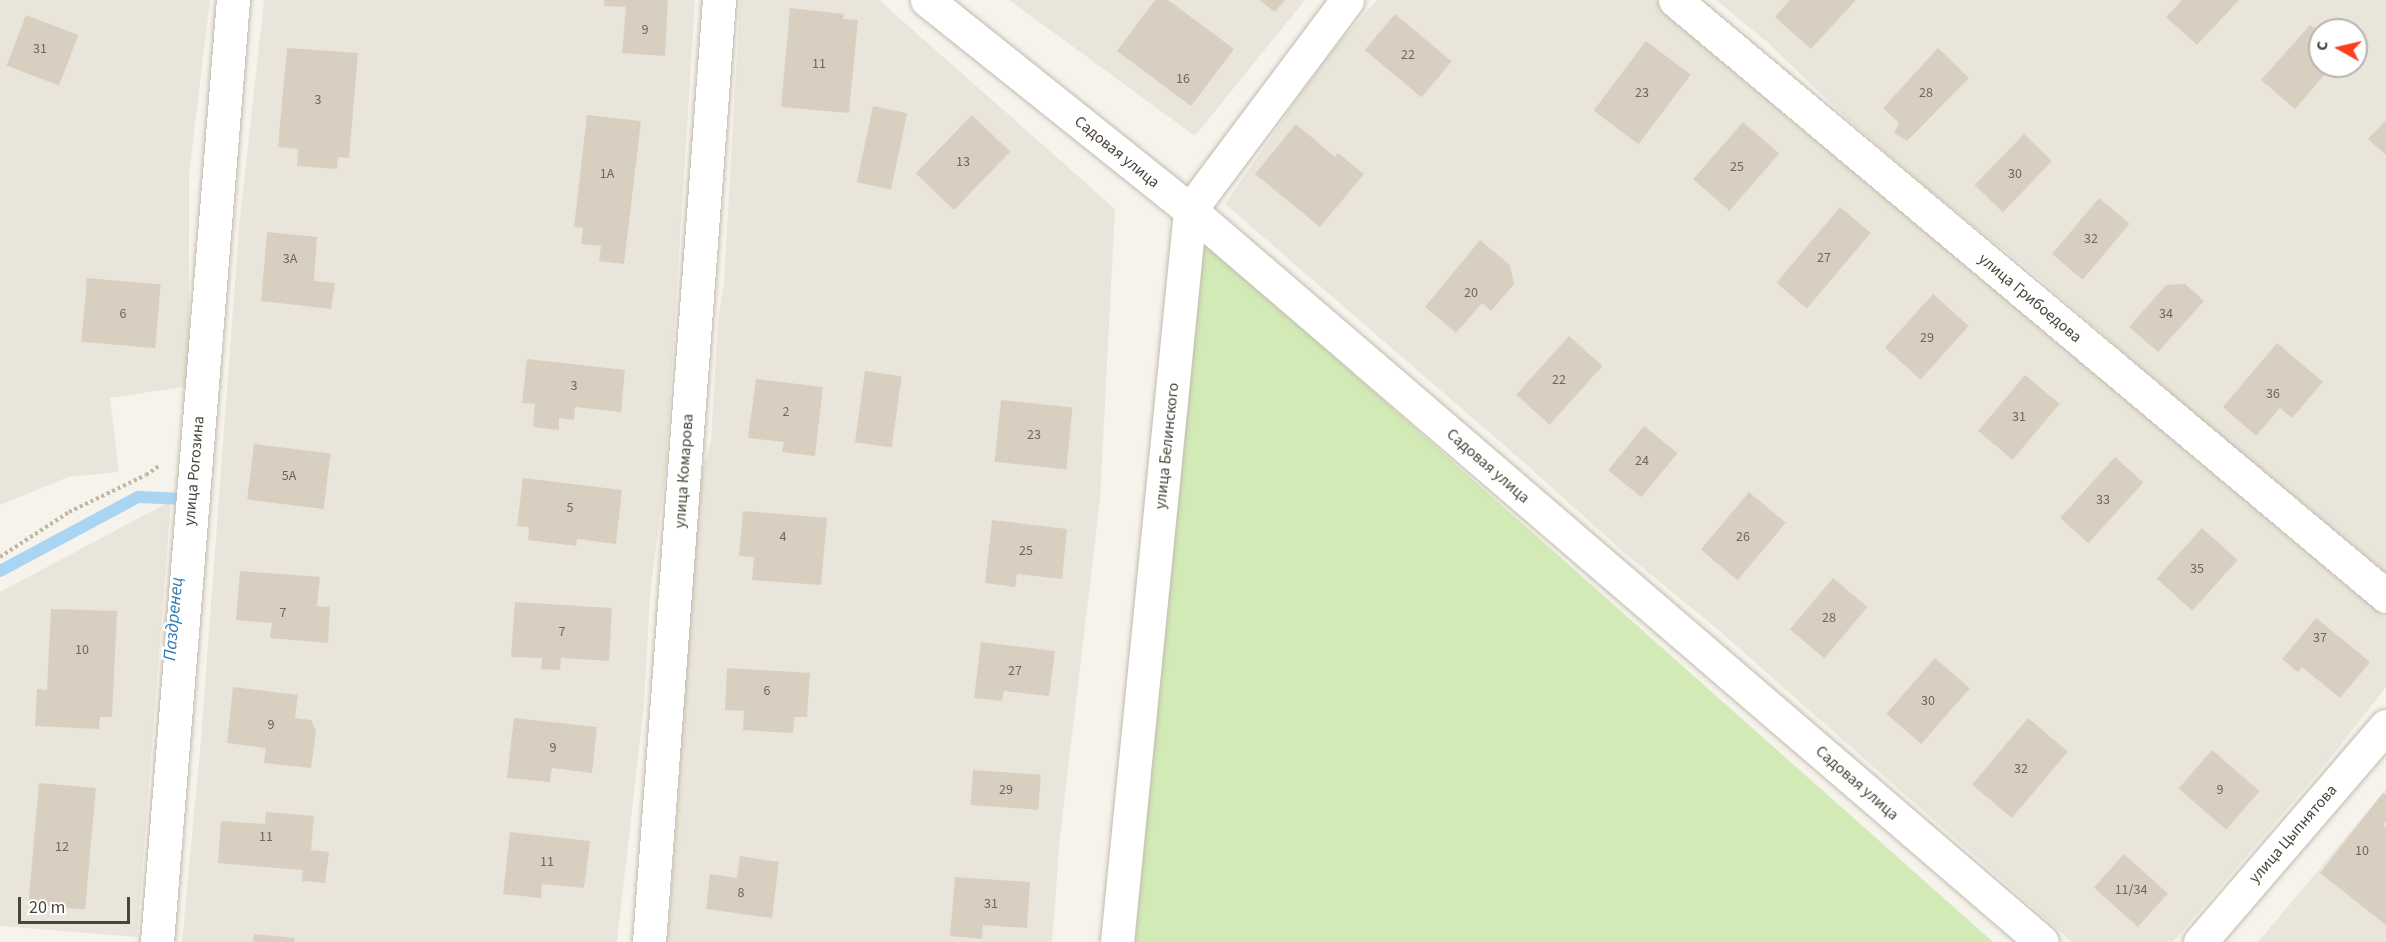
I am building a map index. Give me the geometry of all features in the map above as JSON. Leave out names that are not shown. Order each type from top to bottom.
[{"type":"street","name":"улица Рогозина","points":[[157,942],[233,0]]},
{"type":"street","name":"улица Комарова","points":[[649,942],[719,0]]},
{"type":"street","name":"Садовая улица","points":[[927,0],[1190,210],[2042,942]]},
{"type":"street","points":[[1190,210],[1347,0]]},
{"type":"street","name":"улица Грибоедова","points":[[1675,0],[2386,596]]},
{"type":"street","name":"улица Белинского","points":[[1117,942],[1190,210]]},
{"type":"street","name":"улица Цыпнятова","points":[[2200,942],[2386,726]]},
{"type":"path","points":[[0,557],[69,512],[146,475],[174,456],[195,452]]},
{"type":"shaded area","points":[[0,0],[210,0],[189,175],[189,386],[110,398],[119,472],[68,477],[0,505]]},
{"type":"shaded area","points":[[264,0],[695,0],[665,477],[650,595],[644,704],[617,942],[182,942],[201,740],[239,227]]},
{"type":"shaded area","points":[[740,0],[879,0],[1115,209],[1100,500],[1060,836],[1052,942],[667,942],[679,788],[687,609],[702,471],[711,441],[718,321],[724,282]]},
{"type":"shaded area","points":[[1009,0],[1305,0],[1195,136]]},
{"type":"shaded area","points":[[1377,0],[1656,0],[1827,150],[2012,300],[2386,618],[2386,687],[2328,761],[2173,942],[2072,942],[1717,629],[1621,550],[1528,466],[1225,204],[1327,56]]},
{"type":"shaded area","points":[[1716,0],[2386,0],[2386,573],[2193,413],[2023,265],[1940,199],[1847,119],[1767,42]]},
{"type":"shaded area","points":[[171,501],[137,937],[0,926],[0,592]]},
{"type":"shaded area","points":[[2386,789],[2386,942],[2258,942],[2300,892]]},
{"type":"green space","points":[[1201,238],[1993,942],[1135,942]]},
{"type":"building","points":[[604,0],[668,0],[665,56],[622,53],[626,7],[604,6]]},
{"type":"building","points":[[1155,0],[1168,0],[1234,49],[1191,106],[1117,51]]},
{"type":"building","points":[[1259,0],[1285,0],[1275,12]]},
{"type":"building","points":[[1790,0],[1856,0],[1811,49],[1775,17]]},
{"type":"building","points":[[2182,0],[2239,0],[2197,45],[2166,17]]},
{"type":"building","points":[[790,8],[844,14],[843,19],[858,20],[849,113],[781,107]]},
{"type":"building","points":[[1395,14],[1452,62],[1421,98],[1365,50]]},
{"type":"building","points":[[26,15],[78,35],[59,85],[7,65]]},
{"type":"building","points":[[2308,27],[2308,78],[2322,78],[2295,109],[2261,80]]},
{"type":"building","points":[[1646,41],[1691,75],[1638,144],[1594,110]]},
{"type":"building","points":[[287,48],[358,53],[349,158],[338,157],[337,169],[297,166],[298,149],[278,147]]},
{"type":"building","points":[[1938,48],[1969,78],[1907,141],[1894,133],[1899,123],[1883,108]]},
{"type":"building","points":[[873,106],[907,113],[891,190],[857,182]]},
{"type":"building","points":[[587,115],[641,121],[624,264],[599,261],[601,246],[581,244],[583,228],[574,227]]},
{"type":"building","points":[[972,115],[1010,152],[954,210],[916,173]]},
{"type":"building","points":[[2386,120],[2386,155],[2368,139]]},
{"type":"building","points":[[1743,122],[1779,153],[1729,211],[1693,179]]},
{"type":"building","points":[[1296,124],[1335,157],[1338,153],[1364,174],[1320,227],[1255,174]]},
{"type":"building","points":[[2024,134],[2052,161],[2003,212],[1975,185]]},
{"type":"building","points":[[2099,198],[2130,224],[2083,280],[2052,254]]},
{"type":"building","points":[[1840,207],[1871,233],[1807,309],[1776,283]]},
{"type":"building","points":[[267,232],[317,237],[314,281],[335,283],[331,309],[261,301]]},
{"type":"building","points":[[1480,240],[1510,265],[1514,284],[1491,311],[1482,303],[1456,333],[1425,307]]},
{"type":"building","points":[[87,278],[161,284],[155,348],[81,342]]},
{"type":"building","points":[[2185,284],[2204,301],[2158,352],[2129,327],[2166,285]]},
{"type":"building","points":[[1933,294],[1969,326],[1920,380],[1885,348]]},
{"type":"building","points":[[1569,336],[1602,366],[1550,425],[1516,395]]},
{"type":"building","points":[[2277,343],[2323,382],[2292,418],[2280,408],[2256,436],[2223,407]]},
{"type":"building","points":[[527,359],[625,370],[621,412],[575,407],[574,420],[559,418],[559,430],[533,427],[535,404],[522,403]]},
{"type":"building","points":[[865,371],[902,376],[892,447],[855,442]]},
{"type":"building","points":[[2025,375],[2059,404],[2013,460],[1978,431]]},
{"type":"building","points":[[756,379],[823,387],[815,456],[782,452],[784,442],[748,438]]},
{"type":"building","points":[[1001,400],[1073,408],[1066,469],[995,462]]},
{"type":"building","points":[[1644,426],[1677,453],[1642,497],[1608,470]]},
{"type":"building","points":[[254,444],[330,453],[324,509],[247,500]]},
{"type":"building","points":[[2115,457],[2143,482],[2088,543],[2060,518]]},
{"type":"building","points":[[523,478],[622,490],[616,544],[577,539],[576,546],[528,540],[529,527],[517,526]]},
{"type":"building","points":[[1749,492],[1786,523],[1738,580],[1701,549]]},
{"type":"building","points":[[743,511],[827,518],[821,585],[752,580],[754,557],[739,556]]},
{"type":"building","points":[[992,520],[1067,529],[1062,579],[1017,574],[1015,587],[985,583]]},
{"type":"building","points":[[2202,528],[2238,560],[2192,611],[2156,579]]},
{"type":"building","points":[[240,571],[320,577],[317,606],[330,607],[328,643],[270,638],[272,623],[236,620]]},
{"type":"building","points":[[1833,578],[1867,607],[1824,658],[1790,629]]},
{"type":"building","points":[[515,602],[612,608],[609,661],[561,658],[560,670],[541,669],[542,658],[511,657]]},
{"type":"building","points":[[51,609],[117,611],[112,717],[100,717],[99,729],[35,726],[37,689],[47,690]]},
{"type":"building","points":[[2316,618],[2370,662],[2340,698],[2302,667],[2298,672],[2282,659]]},
{"type":"building","points":[[981,642],[1055,651],[1049,696],[1004,691],[1002,701],[974,698]]},
{"type":"building","points":[[1935,658],[1970,688],[1921,744],[1886,714]]},
{"type":"building","points":[[727,668],[810,673],[807,717],[794,717],[793,733],[743,730],[744,711],[725,710]]},
{"type":"building","points":[[233,687],[298,695],[295,718],[311,720],[316,731],[311,768],[264,763],[266,748],[227,743]]},
{"type":"building","points":[[514,718],[597,727],[592,773],[552,768],[550,782],[507,778]]},
{"type":"building","points":[[2028,718],[2068,751],[2012,818],[1972,785]]},
{"type":"building","points":[[2212,750],[2260,791],[2226,830],[2179,788]]},
{"type":"building","points":[[973,770],[1041,775],[1038,810],[971,805]]},
{"type":"building","points":[[39,783],[96,788],[85,910],[28,905]]},
{"type":"building","points":[[2383,793],[2386,795],[2386,821],[2383,825],[2386,828],[2386,925],[2320,873]]},
{"type":"building","points":[[266,812],[314,816],[311,850],[329,852],[325,883],[302,881],[303,870],[218,863],[221,821],[265,824]]},
{"type":"building","points":[[510,832],[590,841],[584,888],[542,884],[541,898],[503,894]]},
{"type":"building","points":[[2124,854],[2168,893],[2138,927],[2094,887]]},
{"type":"building","points":[[740,856],[779,862],[772,918],[706,909],[710,874],[737,878]]},
{"type":"building","points":[[955,877],[1030,882],[1027,928],[983,925],[982,939],[950,936]]},
{"type":"building","points":[[254,934],[295,938],[294,942],[253,942]]},
{"type":"waterway","name":"Паздренец","points":[[0,571],[138,497],[184,499],[183,508]]}]
